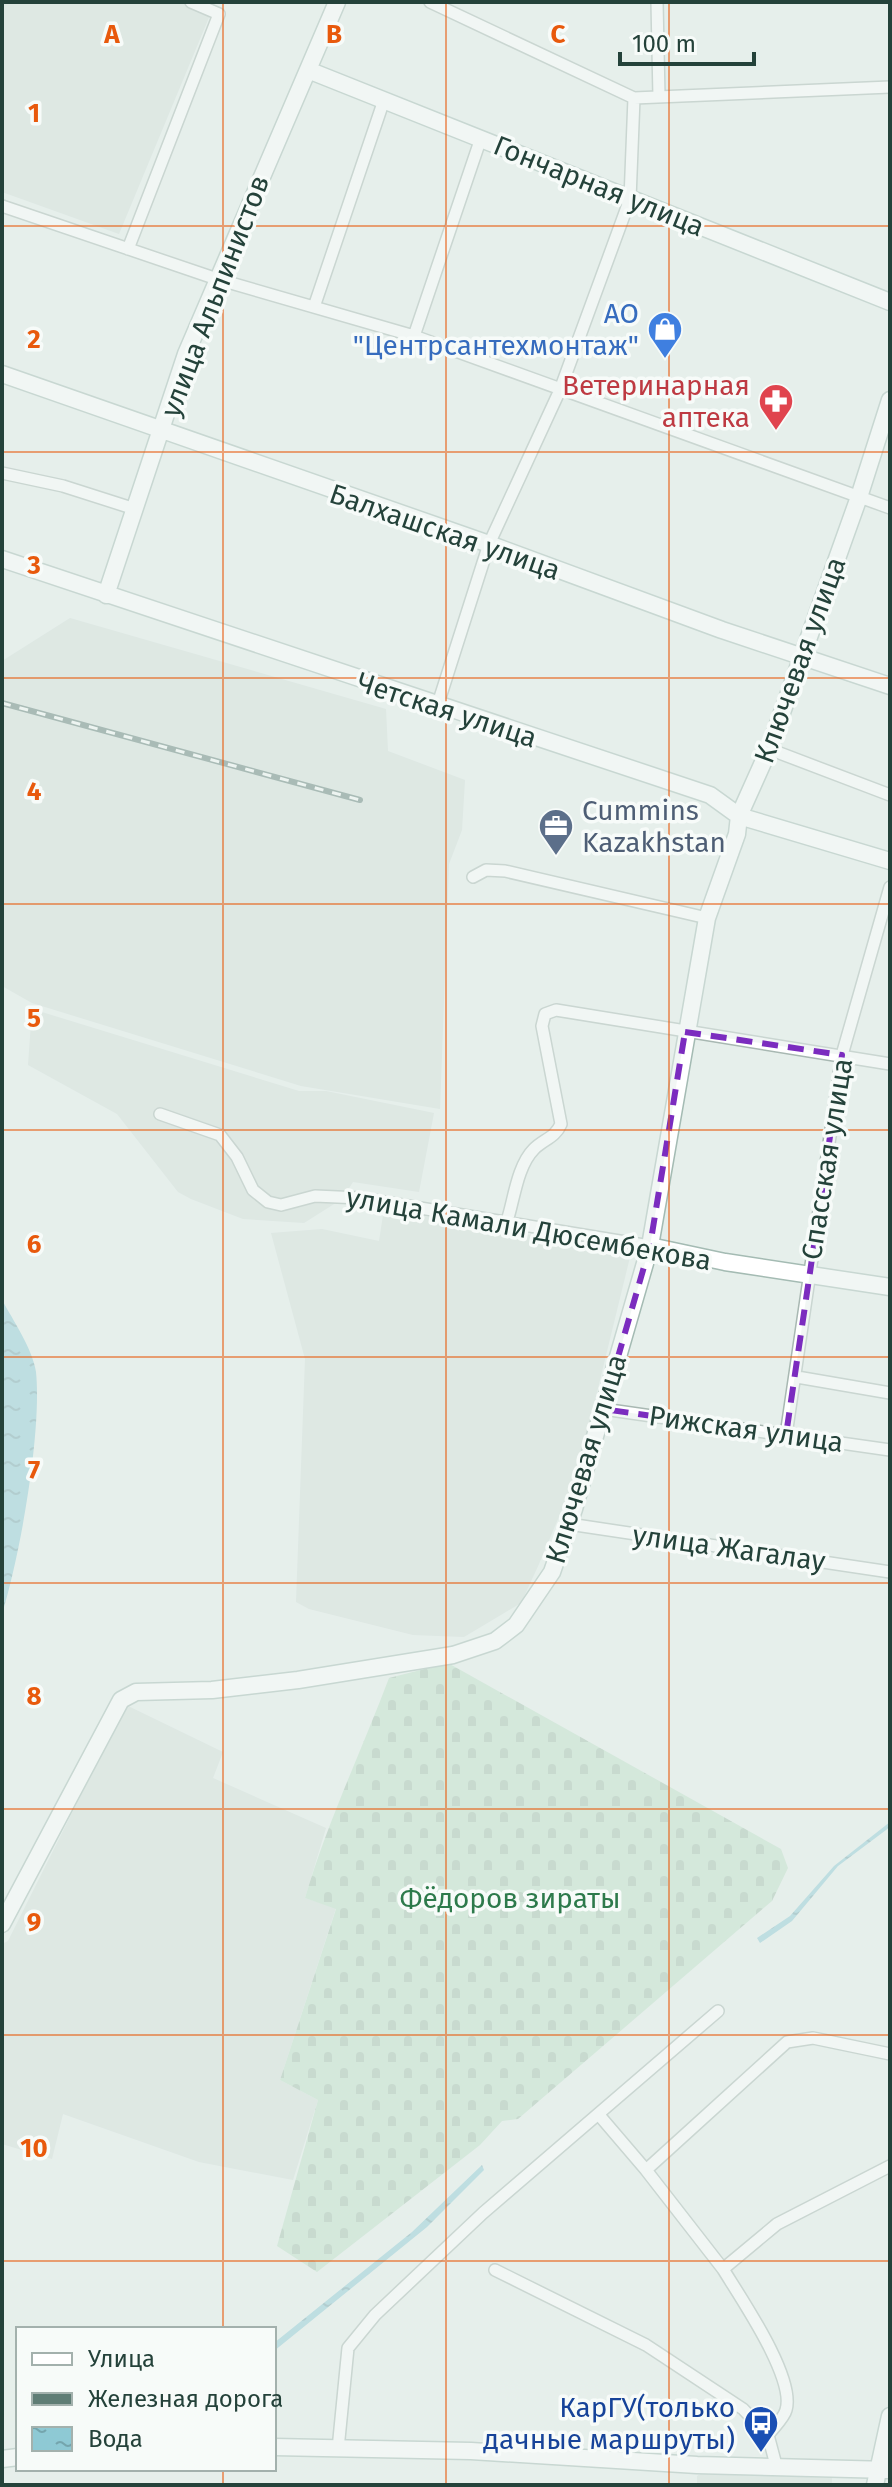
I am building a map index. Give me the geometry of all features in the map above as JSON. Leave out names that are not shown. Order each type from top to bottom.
[{"type":"street","points":[[128,249],[219,14],[191,2]]},
{"type":"street","name":"улица Альпинистов","points":[[106,595],[186,354],[337,2]]},
{"type":"street","points":[[430,2],[634,98],[890,87]]},
{"type":"street","points":[[657,2],[659,97]]},
{"type":"street","name":"Гончарная улица","points":[[308,70],[890,302]]},
{"type":"street","points":[[437,707],[489,544],[560,390],[630,199],[634,98]]},
{"type":"street","points":[[314,307],[384,100]]},
{"type":"street","points":[[414,336],[481,138]]},
{"type":"street","points":[[2,206],[217,279],[414,336],[890,508]]},
{"type":"street","name":"Балхашская улица","points":[[2,374],[890,686]]},
{"type":"street","name":"Ключевая улица","points":[[2,1924],[121,1700],[136,1692],[212,1690],[320,1677],[453,1655],[495,1641],[524,1618],[552,1572],[569,1524],[650,1246],[707,918],[737,834],[739,816],[769,749],[859,497],[890,400]]},
{"type":"street","points":[[2,473],[63,486],[135,509]]},
{"type":"street","name":"Четская улица","points":[[2,559],[437,707],[710,795],[728,805],[739,816],[813,835],[890,861]]},
{"type":"street","points":[[769,749],[890,795]]},
{"type":"street","points":[[473,877],[486,870],[505,871],[707,918]]},
{"type":"street","name":"Спасская улица","points":[[786,1435],[797,1377],[808,1276],[842,1055],[890,887]]},
{"type":"street","points":[[507,1221],[523,1166],[533,1150],[557,1133],[561,1124],[543,1040],[545,1014],[570,1009],[685,1032],[890,1064]]},
{"type":"street","name":"улица Камали Дюсембекова","points":[[160,1114],[220,1135],[237,1157],[253,1190],[268,1202],[281,1205],[315,1196],[360,1198],[507,1221],[808,1276],[890,1287]]},
{"type":"street","points":[[797,1377],[890,1393]]},
{"type":"street","name":"Рижская улица","points":[[603,1409],[890,1450]]},
{"type":"street","name":"улица Жагалау","points":[[569,1524],[890,1572]]},
{"type":"street","points":[[338,2449],[348,2348],[375,2315],[483,2213],[718,2011]]},
{"type":"street","points":[[646,2170],[787,2042],[813,2038],[890,2054]]},
{"type":"street","points":[[599,2115],[723,2269],[766,2345],[787,2391],[786,2411],[768,2435]]},
{"type":"street","points":[[723,2269],[749,2251],[777,2224],[890,2166]]},
{"type":"street","points":[[495,2270],[646,2345],[743,2409],[768,2435],[776,2465]]},
{"type":"street","points":[[276,2447],[776,2465],[881,2475],[890,2416]]},
{"type":"highlighted area","points":[[685,1032],[842,1055],[786,1435],[603,1409],[650,1246]]},
{"type":"shaded area","points":[[2,2],[180,2],[210,15],[119,234],[2,192]]},
{"type":"shaded area","points":[[70,618],[386,709],[388,751],[465,780],[462,830],[449,864],[440,1109],[301,1086],[32,1003],[2,986],[2,661]]},
{"type":"shaded area","points":[[32,1009],[299,1091],[326,1091],[434,1113],[419,1192],[353,1182],[342,1199],[304,1223],[243,1219],[191,1199],[178,1192],[117,1114],[28,1065]]},
{"type":"shaded area","points":[[384,1209],[631,1253],[577,1474],[539,1564],[521,1603],[464,1637],[413,1635],[309,1609],[296,1602],[305,1359],[271,1233],[322,1229],[379,1241]]},
{"type":"shaded area","points":[[126,1705],[223,1752],[213,1778],[326,1828],[305,1898],[336,1908],[280,2080],[318,2100],[293,2180],[199,2162],[63,2114],[52,2159],[2,2144],[2,1944],[8,1941]]},
{"type":"shaded area","points":[[702,2473],[832,2478],[832,2485],[697,2485],[697,2476]]},
{"type":"green space","name":"Фёдоров зираты","points":[[448,1663],[781,1849],[788,1868],[772,1901],[518,2119],[502,2121],[480,2145],[317,2272],[277,2246],[318,2100],[280,2080],[336,1909],[305,1898],[334,1815],[389,1678]]},
{"type":"water","points":[[2,1300],[31,1354],[36,1372],[37,1397],[28,1494],[2,1614]]},
{"type":"water","points":[[890,1822],[890,1827],[838,1866],[792,1921],[760,1943],[757,1938],[790,1916],[834,1866]]},
{"type":"water","points":[[482,2165],[484,2170],[427,2227],[276,2349],[276,2341],[412,2232]]},
{"type":"railway","points":[[2,703],[360,800]]},
{"type":"place","name":"АО \"Центрсантехмонтаж\"","points":[[665,360]]},
{"type":"place","name":"Ветеринарная аптека","points":[[776,432]]},
{"type":"place","name":"Cummins Kazakhstan","points":[[556,857]]},
{"type":"place","name":"КарГУ(только дачные маршруты)","points":[[761,2454]]}]
